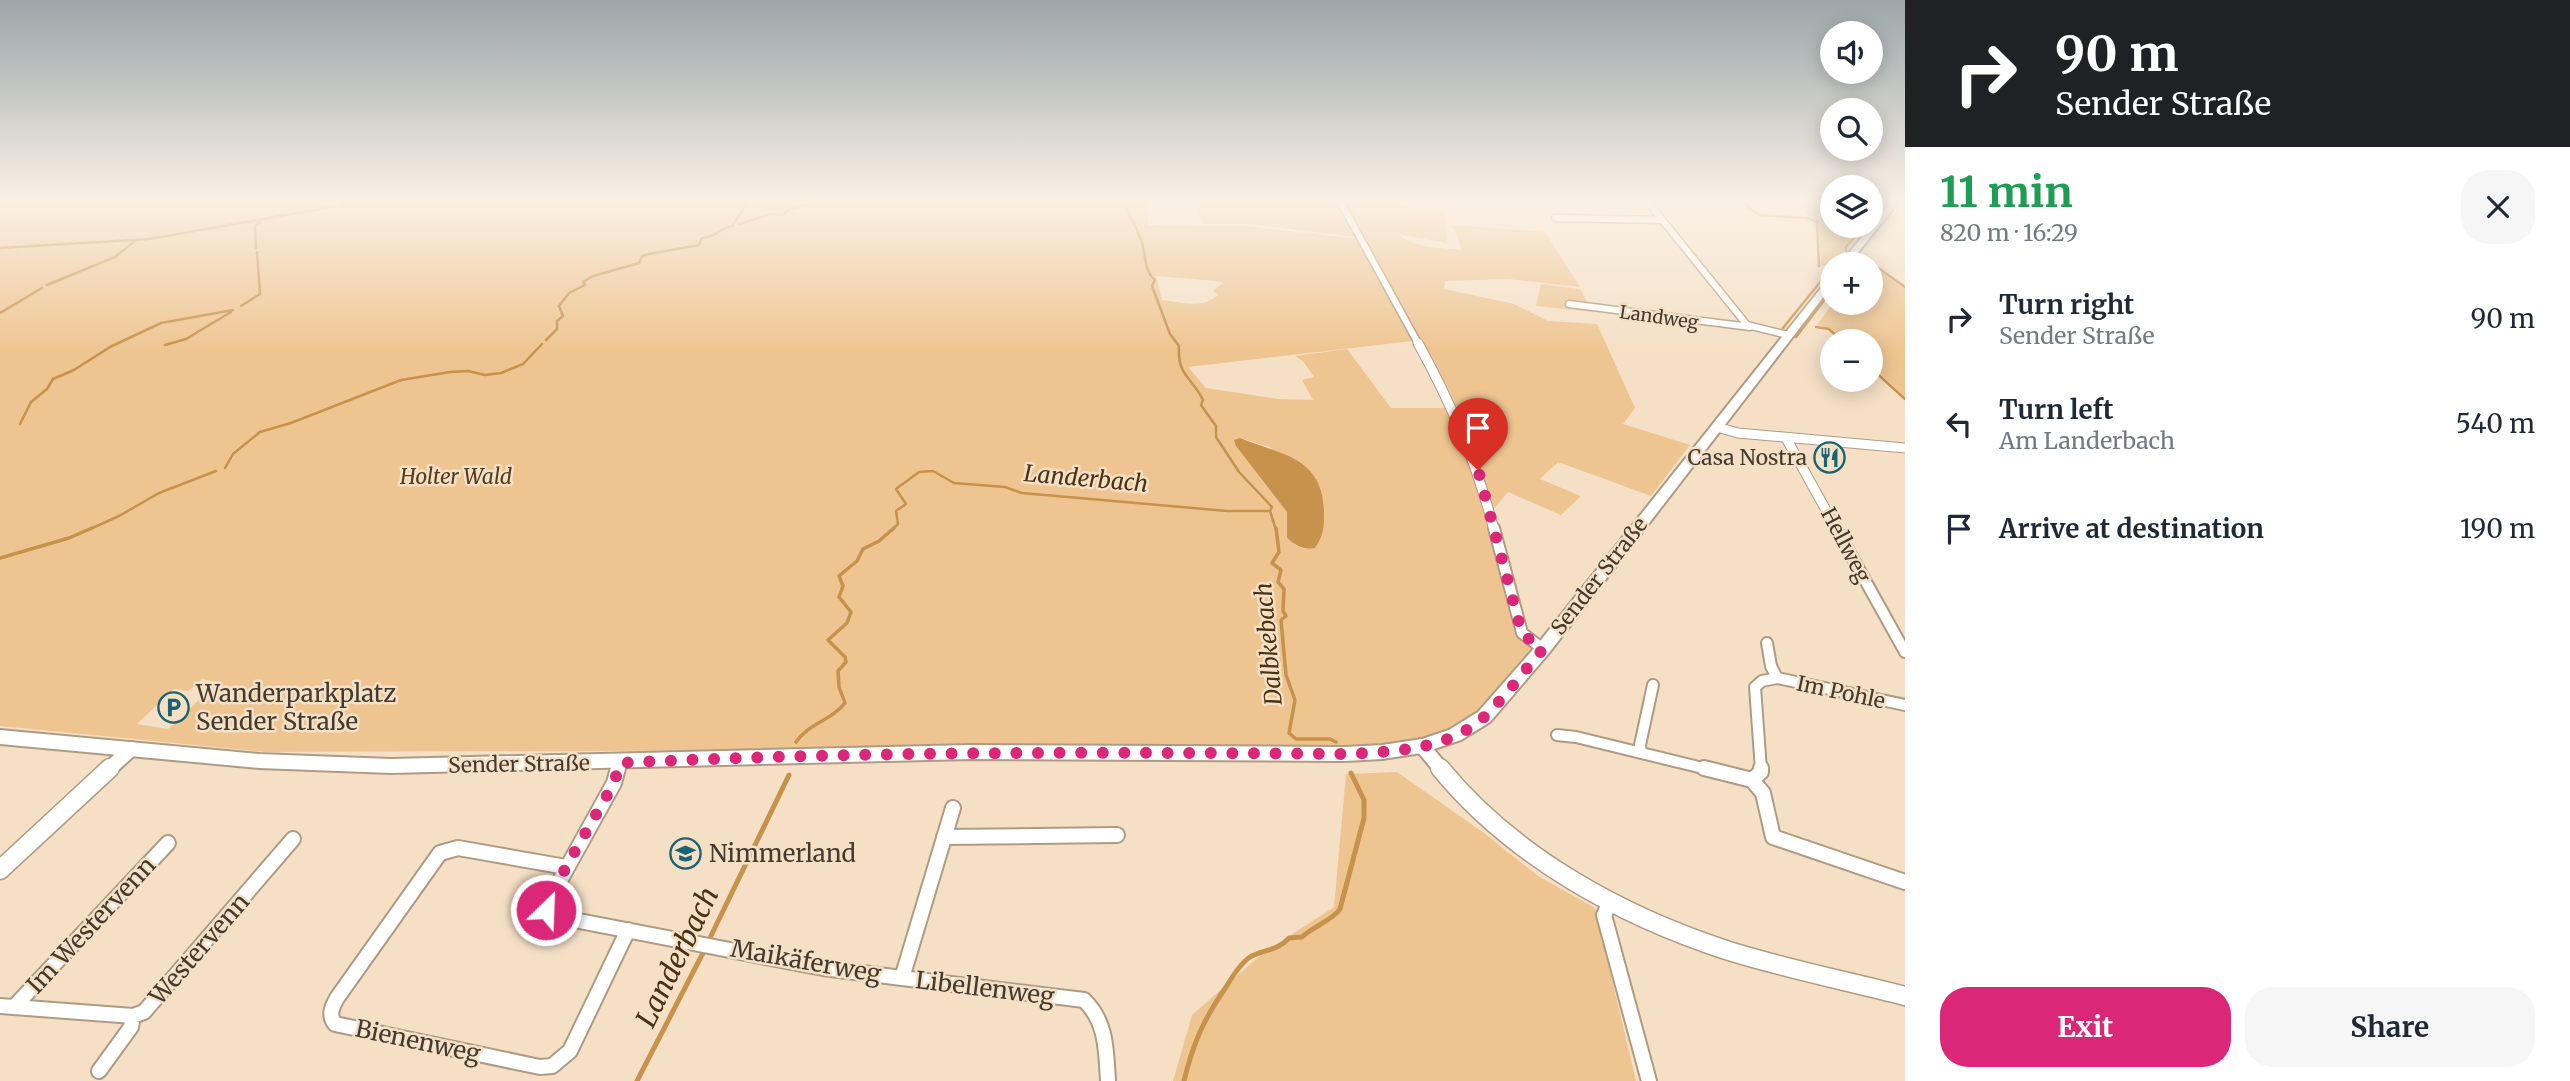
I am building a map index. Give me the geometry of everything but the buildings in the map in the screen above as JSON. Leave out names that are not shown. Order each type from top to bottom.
[{"type":"main road","name":"Sender Straße","points":[[0,737],[259,761],[391,766],[620,763],[810,755],[1345,754],[1422,746],[1455,735],[1484,717],[1543,649],[1820,295]]},
{"type":"street","points":[[1368,251],[1442,386],[1465,436],[1478,470],[1522,634],[1543,649]]},
{"type":"street","name":"Landweg","points":[[1687,251],[1750,327]]},
{"type":"street","name":"Landweg","points":[[1569,304],[1750,327],[1788,335]]},
{"type":"street","points":[[1717,427],[1738,433],[1905,448]]},
{"type":"street","name":"Hellweg","points":[[1786,438],[1905,652]]},
{"type":"street","name":"Im Pohle","points":[[1768,643],[1771,666],[1777,678]]},
{"type":"street","name":"Im Pohle","points":[[1752,780],[1761,772],[1755,687],[1762,681],[1777,678],[1905,705]]},
{"type":"street","points":[[1641,753],[1640,745],[1653,685]]},
{"type":"street","points":[[1557,735],[1752,780],[1763,793],[1773,837],[1905,882]]},
{"type":"street","points":[[1422,746],[1445,776],[1500,828],[1552,866],[1610,902],[1729,950],[1905,996]]},
{"type":"street","points":[[0,870],[131,749]]},
{"type":"street","name":"Maikäferweg","points":[[620,763],[614,783],[547,904],[548,915],[823,968],[902,978]]},
{"type":"street","name":"Libellenweg","points":[[953,808],[902,978],[1084,1000],[1096,1009],[1102,1021],[1108,1081]]},
{"type":"street","points":[[944,837],[1117,835]]},
{"type":"street","name":"Westervenn","points":[[7,1007],[133,1016],[144,1012],[293,839]]},
{"type":"street","name":"Im Westervenn","points":[[7,1007],[168,843]]},
{"type":"street","name":"Bienenweg","points":[[566,867],[458,848],[440,853],[337,998],[330,1012],[330,1019],[335,1024],[361,1030],[540,1066],[552,1066],[570,1051],[628,930]]},
{"type":"street","points":[[1610,902],[1604,915],[1649,1081]]},
{"type":"street","points":[[99,1070],[131,1027],[133,1016]]},
{"type":"green space","name":"Holter Wald","points":[[0,251],[1364,251],[1413,341],[1188,367],[1206,388],[1278,399],[1313,400],[1302,380],[1314,377],[1303,361],[1295,356],[1347,349],[1391,408],[1448,408],[1473,470],[1515,635],[1534,650],[1491,701],[1465,723],[1430,738],[1378,748],[266,752],[0,726]],"holes":[[[1156,276],[1223,283],[1213,291],[1218,295],[1212,300],[1199,304],[1184,303],[1162,300]],[[1240,438],[1272,448],[1306,549],[1296,546],[1287,538],[1287,512]],[[202,679],[218,682],[168,729],[137,724],[174,689],[188,691]]]},
{"type":"green space","points":[[1370,251],[1557,251],[1580,287],[1508,279],[1445,281],[1444,289],[1514,304],[1548,321],[1597,324],[1635,408],[1623,424],[1690,445],[1651,496],[1558,462],[1540,479],[1581,496],[1561,515],[1508,492],[1492,511],[1461,416]]},
{"type":"green space","points":[[1883,273],[1905,289],[1905,397],[1883,376],[1883,329],[1832,329],[1817,325],[1824,315],[1883,315]]},
{"type":"green space","points":[[1541,284],[1580,289],[1593,312],[1536,306]]},
{"type":"green space","points":[[1397,772],[1484,833],[1538,876],[1595,908],[1636,1081],[1173,1081],[1192,1015],[1263,953],[1334,907],[1346,774]]},
{"type":"shaded area","points":[[1240,438],[1297,460],[1316,479],[1321,493],[1324,526],[1315,548],[1300,547],[1287,538],[1287,512],[1236,446],[1234,440]]},
{"type":"waterway","points":[[47,285],[115,257],[122,251]]},
{"type":"waterway","points":[[546,340],[557,329],[557,321],[563,316],[559,306],[569,293],[585,285],[583,282],[593,276],[639,263],[642,256],[663,251]]},
{"type":"waterway","name":"Landerbach","points":[[1144,251],[1147,268],[1155,280],[1152,286],[1170,334],[1179,346],[1180,364],[1199,392],[1203,400],[1201,405],[1216,426],[1216,437],[1239,472],[1272,507],[1270,511]]},
{"type":"waterway","points":[[1818,251],[1819,266]]},
{"type":"waterway","points":[[241,306],[260,294],[257,252]]},
{"type":"waterway","points":[[1883,271],[1905,287]]},
{"type":"waterway","points":[[1783,328],[1820,282]]},
{"type":"waterway","points":[[0,313],[42,288]]},
{"type":"waterway","points":[[1796,337],[1820,306]]},
{"type":"waterway","points":[[20,424],[31,402],[47,389],[53,379],[74,370],[110,347],[161,323],[233,310]]},
{"type":"waterway","points":[[165,345],[186,339],[231,312]]},
{"type":"waterway","points":[[1816,327],[1829,329]]},
{"type":"waterway","points":[[225,468],[233,454],[260,432],[291,423],[401,380],[450,372],[468,371],[485,375],[501,373],[523,364],[542,344]]},
{"type":"waterway","points":[[1883,379],[1905,399]]},
{"type":"waterway","points":[[88,530],[159,493],[216,471]]},
{"type":"waterway","name":"Landerbach","points":[[894,528],[898,524],[896,511],[906,504],[896,489],[919,472],[933,471],[954,483],[1005,487],[1022,493],[1227,511],[1270,511]]},
{"type":"waterway","name":"Dalbkebach","points":[[1270,511],[1276,530]]},
{"type":"waterway","points":[[0,558],[69,538],[92,528]]},
{"type":"waterway","name":"Landerbach","points":[[796,742],[807,730],[845,703],[839,687],[838,671],[846,662],[845,657],[828,640],[847,623],[851,612],[839,597],[843,586],[839,576],[857,561],[863,549],[879,541],[894,528]]},
{"type":"waterway","name":"Dalbkebach","points":[[1276,528],[1279,552],[1272,563],[1281,570],[1278,582],[1284,589],[1283,611],[1286,616],[1281,620],[1286,675],[1295,700],[1289,733],[1296,739],[1330,739],[1336,742]]},
{"type":"waterway","name":"Dalbkebach","points":[[1184,1081],[1195,1043],[1205,1021],[1243,963],[1250,957],[1281,945],[1289,938],[1302,937],[1333,917],[1340,909],[1364,818],[1364,800],[1351,773]]},
{"type":"waterway","name":"Landerbach","points":[[708,942],[789,775]]},
{"type":"waterway","name":"Landerbach","points":[[637,1081],[705,949]]},
{"type":"place","name":"Casa Nostra","points":[[1830,457]]},
{"type":"place","name":"Wanderparkplatz Sender Straße","points":[[173,707]]},
{"type":"place","name":"Nimmerland","points":[[686,853]]},
{"type":"route","points":[[546,910],[566,867],[614,783],[620,763],[727,757],[970,752],[1345,754],[1422,746],[1455,735],[1484,717],[1543,649],[1522,634],[1478,470]]}]
